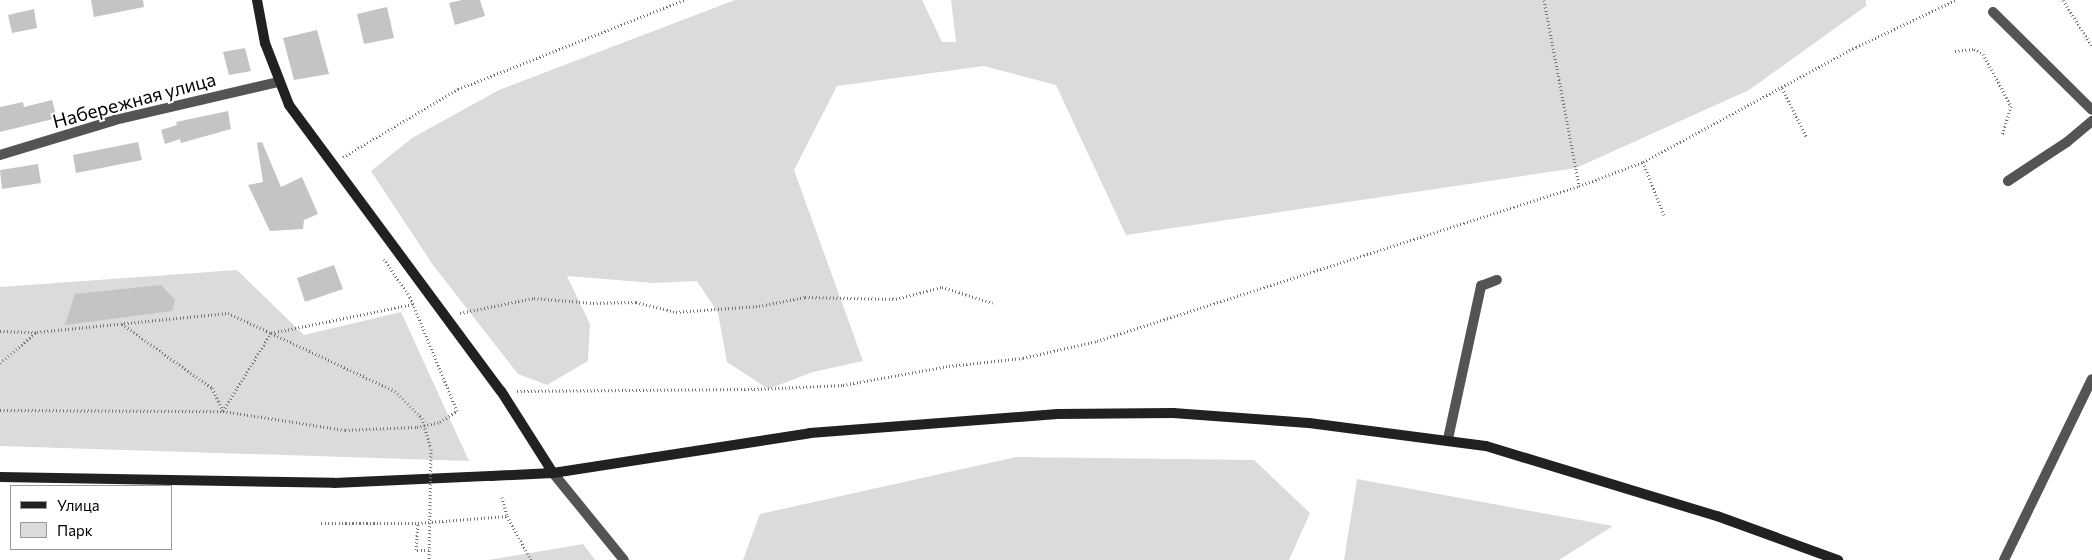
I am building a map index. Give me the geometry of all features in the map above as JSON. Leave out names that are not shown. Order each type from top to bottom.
[{"type":"main road","points":[[257,0],[278,82],[301,125],[501,391],[553,473]]},
{"type":"main road","points":[[0,477],[334,484],[553,473],[810,433],[1057,414],[1173,412],[1309,423],[1448,439],[1486,446],[1614,483],[1838,560]]},
{"type":"street","points":[[1993,12],[2092,110]]},
{"type":"street","name":"Набережная улица","points":[[0,156],[115,120],[278,82]]},
{"type":"street","points":[[2008,181],[2067,142],[2092,121]]},
{"type":"street","points":[[1448,439],[1481,286],[1497,280]]},
{"type":"street","points":[[2004,560],[2092,379]]},
{"type":"street","points":[[553,473],[624,560]]},
{"type":"path","points":[[330,164],[458,89],[684,0]]},
{"type":"path","points":[[1544,0],[1579,186]]},
{"type":"path","points":[[501,391],[754,389],[843,385],[949,366],[1023,358],[1097,341],[1579,186],[1643,162],[1856,47],[1956,0]]},
{"type":"path","points":[[2063,0],[2092,46]]},
{"type":"path","points":[[1955,51],[1974,49],[1983,54],[2011,106],[2002,136]]},
{"type":"path","points":[[1782,88],[1806,136]]},
{"type":"path","points":[[1643,162],[1664,215]]},
{"type":"path","points":[[445,316],[534,298],[593,303],[636,302],[676,312],[759,306],[805,297],[896,299],[942,287],[993,303]]},
{"type":"path","points":[[223,411],[271,333],[414,304]]},
{"type":"path","points":[[0,331],[37,332],[228,313],[395,391],[422,418],[431,449],[429,560]]},
{"type":"path","points":[[122,324],[212,388],[223,411]]},
{"type":"path","points":[[0,363],[37,332]]},
{"type":"path","points":[[0,410],[223,411],[346,430],[417,427],[440,422],[457,411],[427,338]]},
{"type":"path","points":[[502,497],[507,516],[531,560]]},
{"type":"path","points":[[321,523],[418,523],[507,516]]},
{"type":"path","points":[[418,523],[416,550],[429,550]]},
{"type":"green space","points":[[735,0],[922,0],[942,42],[956,42],[951,0],[1866,0],[1866,6],[1749,90],[1576,168],[1126,235],[1056,85],[984,66],[837,86],[794,170],[863,361],[813,372],[768,389],[727,362],[718,313],[697,281],[654,283],[567,276],[590,324],[588,361],[547,385],[518,374],[433,265],[371,171],[412,138],[499,90]]},
{"type":"green space","points":[[237,270],[304,335],[401,312],[469,461],[0,446],[0,287]]},
{"type":"green space","points":[[1016,457],[1254,460],[1310,513],[1289,560],[743,560],[760,514]]},
{"type":"green space","points":[[1357,479],[1613,526],[1559,560],[1344,560]]},
{"type":"green space","points":[[583,544],[595,560],[488,560]]},
{"type":"building","points":[[91,0],[143,0],[144,7],[94,17]]},
{"type":"building","points":[[462,0],[480,0],[485,16],[455,25],[449,3]]},
{"type":"building","points":[[387,7],[394,38],[364,44],[357,14]]},
{"type":"building","points":[[34,9],[37,28],[12,33],[8,15]]},
{"type":"building","points":[[317,30],[329,74],[294,80],[283,38]]},
{"type":"building","points":[[245,48],[251,71],[229,75],[223,52]]},
{"type":"building","points":[[52,100],[57,118],[0,132],[0,107],[23,102],[24,107]]},
{"type":"building","points":[[228,111],[231,129],[181,143],[180,139],[165,144],[161,130],[177,125],[176,122]]},
{"type":"building","points":[[138,142],[142,160],[76,173],[73,155]]},
{"type":"building","points":[[262,142],[281,187],[302,177],[318,214],[304,220],[303,229],[270,231],[248,185],[263,182],[257,143]]},
{"type":"building","points":[[38,164],[41,183],[2,189],[0,170]]},
{"type":"building","points":[[334,265],[343,289],[305,302],[297,278]]},
{"type":"building","points":[[161,285],[175,300],[172,311],[65,325],[75,294]]}]
